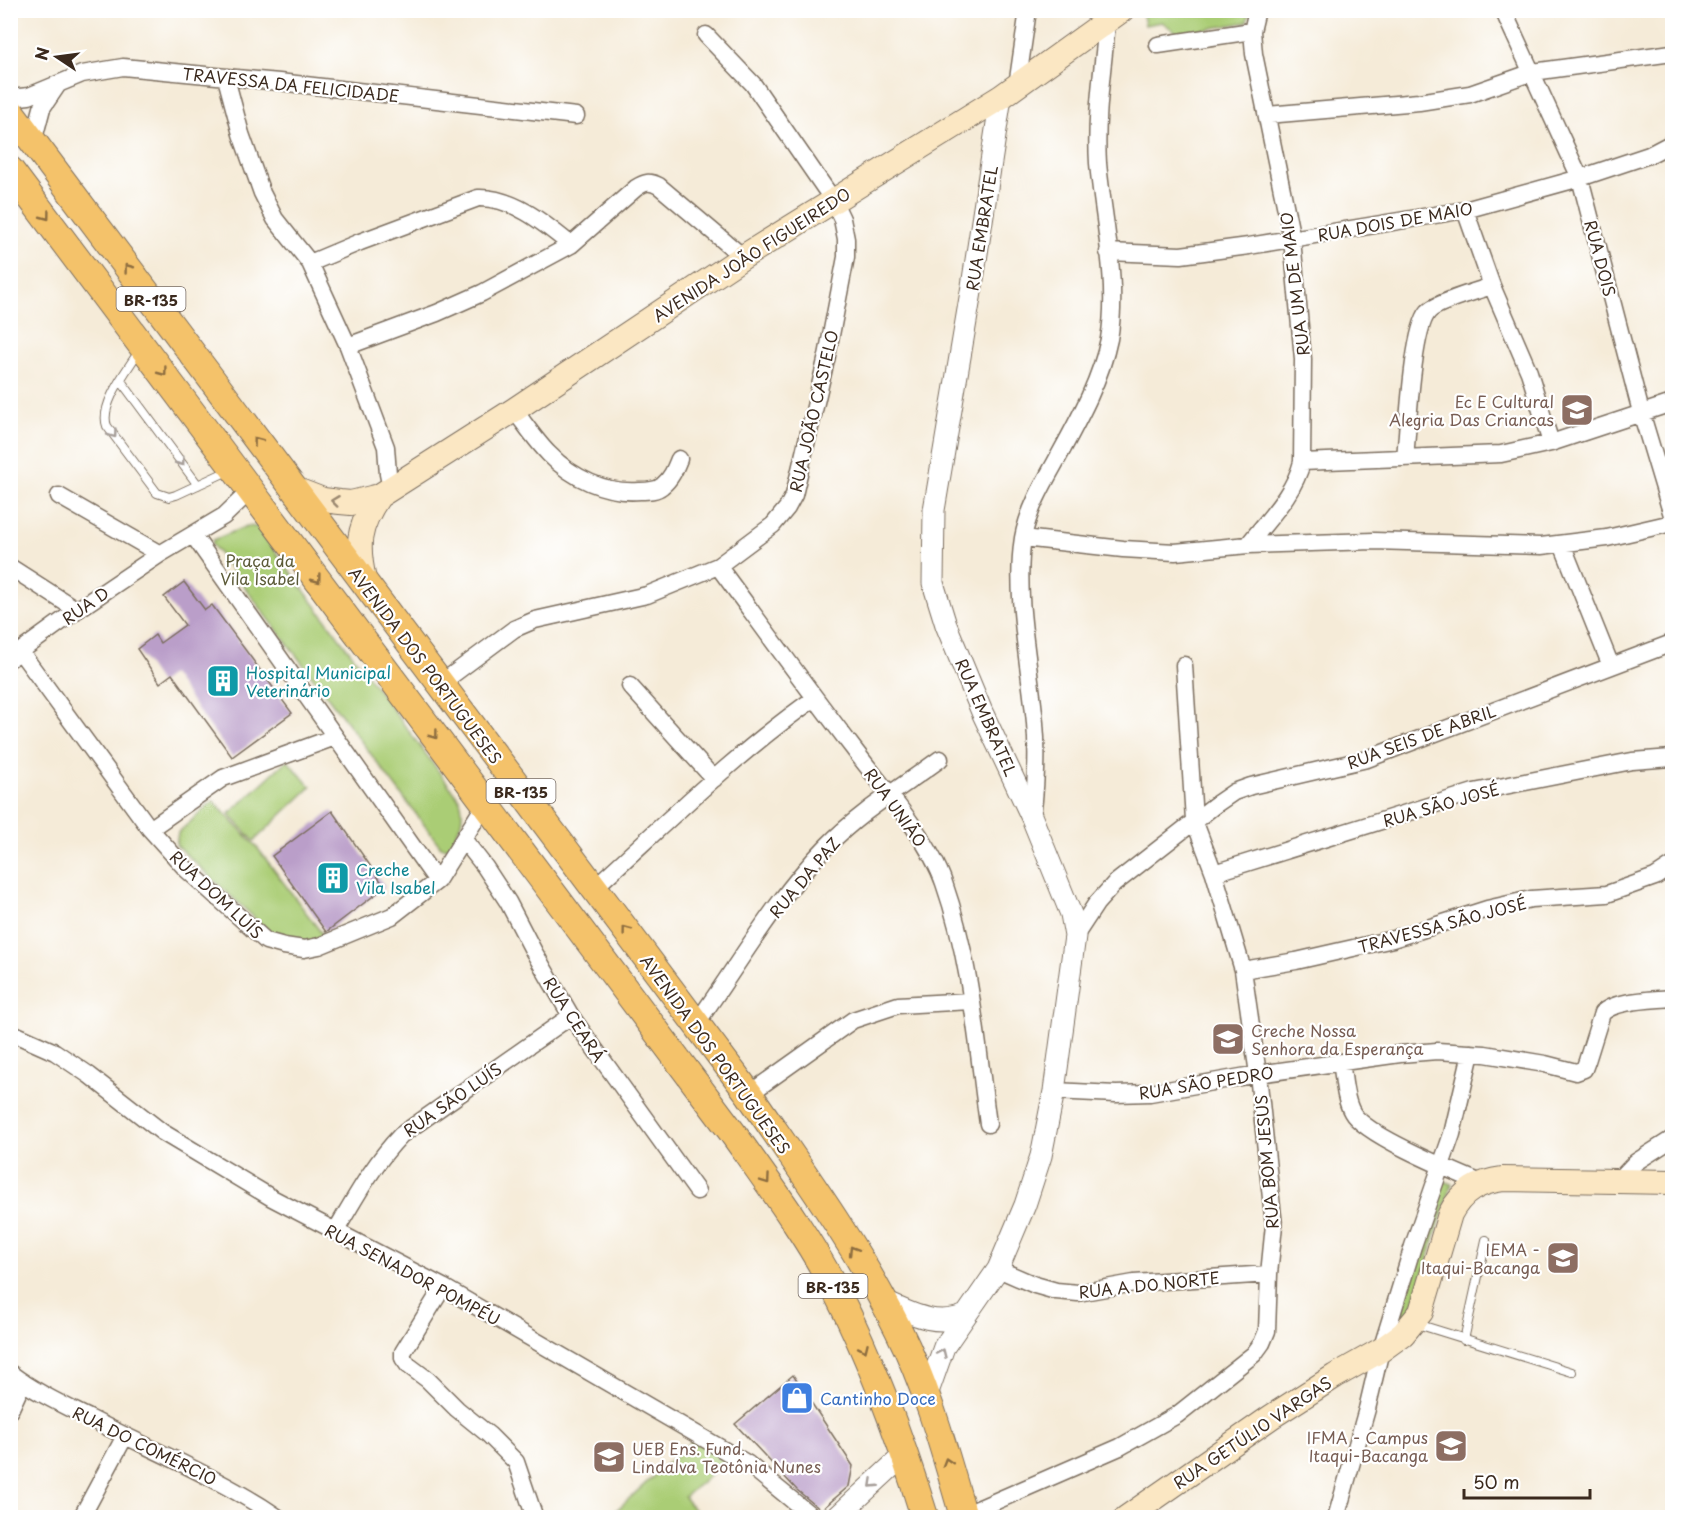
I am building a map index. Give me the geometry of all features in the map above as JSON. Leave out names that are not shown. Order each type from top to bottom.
[{"type":"highway","name":"AVENIDA DOS PORTUGUESES","points":[[10,111],[749,1094],[846,1237],[898,1328],[927,1395],[964,1516]]},
{"type":"highway","name":"AVENIDA DOS PORTUGUESES","points":[[10,170],[732,1132],[793,1218],[836,1290],[859,1338],[905,1454],[925,1518]]},
{"type":"highway","points":[[532,865],[567,894],[630,980],[639,986],[644,985],[655,969]]},
{"type":"main road","name":"AVENIDA JOÃO FIGUEIREDO","points":[[292,488],[323,500],[351,503],[385,492],[514,410],[743,257],[1009,91],[1115,17]]},
{"type":"main road","name":"AVENIDA JOÃO FIGUEIREDO","points":[[365,584],[358,551],[359,537],[366,516],[385,492]]},
{"type":"main road","points":[[1413,1323],[1420,1311],[1450,1214],[1462,1196],[1481,1183],[1503,1179],[1672,1182]]},
{"type":"main road","name":"RUA GETÚLIO VARGAS","points":[[1126,1518],[1295,1401],[1382,1350],[1413,1323]]},
{"type":"street","name":"RUA EMBRATEL","points":[[927,1395],[944,1347],[998,1269],[1025,1205],[1041,1156],[1054,1091],[1075,936],[1071,914],[1032,818],[982,712],[946,625],[933,583],[934,510],[972,286],[1009,91],[1028,10]]},
{"type":"street","name":"RUA DOIS","points":[[1503,10],[1580,178],[1641,412],[1672,515]]},
{"type":"street","points":[[1032,818],[1037,782],[1035,724],[1026,654],[1021,576],[1023,538],[1041,489],[1084,409],[1109,338],[1111,297],[1098,161],[1099,116],[1115,17]]},
{"type":"street","points":[[1158,45],[1258,17]]},
{"type":"street","name":"RUA UM DE MAIO","points":[[1248,545],[1292,487],[1302,462],[1303,359],[1292,239],[1254,54],[1258,17]]},
{"type":"street","name":"RUA JOÃO CASTELO","points":[[440,684],[514,629],[535,620],[647,595],[718,566],[772,525],[787,508],[794,495],[827,356],[846,257],[846,239],[842,219],[833,200],[753,84],[706,35]]},
{"type":"street","points":[[1267,115],[1449,98],[1470,94],[1533,72],[1672,53]]},
{"type":"street","name":"TRAVESSA DA FELICIDADE","points":[[10,98],[30,96],[82,74],[123,67],[279,82],[576,116]]},
{"type":"street","points":[[226,78],[241,134],[262,193],[275,219],[310,263],[348,346],[386,447],[388,474],[385,492]]},
{"type":"street","points":[[33,142],[42,108],[59,83]]},
{"type":"street","name":"RUA DOIS DE MAIO","points":[[1108,252],[1181,255],[1466,210],[1580,178],[1649,155],[1672,143]]},
{"type":"street","points":[[348,346],[437,313],[482,293],[571,245],[636,188],[651,182],[659,186],[743,257]]},
{"type":"street","points":[[310,263],[478,198],[492,198],[530,214],[571,245]]},
{"type":"street","points":[[1466,210],[1492,286],[1529,372],[1551,443]]},
{"type":"street","points":[[1405,458],[1417,343],[1429,310],[1492,286]]},
{"type":"street","points":[[1302,462],[1502,454],[1551,443],[1672,403]]},
{"type":"street","points":[[514,410],[549,454],[569,470],[592,483],[612,490],[628,492],[661,487],[671,476],[679,459]]},
{"type":"street","points":[[59,495],[160,554]]},
{"type":"street","name":"RUA D","points":[[15,655],[160,554],[224,516],[258,500]]},
{"type":"street","name":"RUA D","points":[[224,516],[258,500]]},
{"type":"street","points":[[1023,538],[1175,552],[1248,545],[1374,541],[1541,546],[1607,538],[1672,523]]},
{"type":"street","points":[[193,535],[437,881]]},
{"type":"street","points":[[1562,544],[1611,666]]},
{"type":"street","name":"RUA UNIÃO","points":[[718,566],[918,832],[944,882],[958,932],[971,1001],[988,1124]]},
{"type":"street","points":[[10,567],[77,610]]},
{"type":"street","name":"RUA SEIS DE ABRIL","points":[[1075,936],[1095,904],[1114,884],[1194,820],[1234,792],[1367,759],[1672,643]]},
{"type":"street","name":"RUA DOM LUÍS","points":[[15,655],[150,830],[186,870],[266,941],[304,949],[353,934],[392,916],[437,881],[486,803]]},
{"type":"street","name":"RUA BOM JESUS","points":[[964,1516],[1120,1447],[1177,1415],[1238,1369],[1254,1354],[1268,1331],[1269,1274],[1274,1225],[1258,1074],[1243,970],[1214,873],[1194,820],[1184,665]]},
{"type":"street","points":[[630,686],[714,779]]},
{"type":"street","points":[[594,888],[714,779],[775,727],[815,698]]},
{"type":"street","points":[[150,830],[223,778],[335,737]]},
{"type":"street","name":"RUA SÃO JOSÉ","points":[[1214,873],[1474,792],[1632,761],[1672,758]]},
{"type":"street","name":"RUA DA PAZ","points":[[696,1023],[787,894],[826,847],[847,827],[940,759]]},
{"type":"street","name":"RUA CEARÁ","points":[[464,840],[508,902],[571,1016],[697,1191]]},
{"type":"street","name":"TRAVESSA SÃO JOSÉ","points":[[1243,970],[1296,961],[1393,939],[1487,909],[1532,899],[1607,894],[1655,877],[1672,866]]},
{"type":"street","name":"RUA SÃO PEDRO","points":[[1054,1091],[1150,1093],[1258,1074],[1437,1051],[1471,1053],[1545,1064],[1576,1072],[1584,1069],[1602,1013],[1607,1008],[1671,998]]},
{"type":"street","points":[[749,1094],[853,1020],[898,1005],[971,1001]]},
{"type":"street","name":"RUA SÃO LUÍS","points":[[335,1232],[387,1149],[401,1135],[571,1016]]},
{"type":"street","name":"RUA SENADOR POMPÉU","points":[[10,1032],[55,1052],[89,1075],[162,1132],[272,1198],[443,1287],[748,1464],[814,1518]]},
{"type":"street","points":[[1336,1518],[1382,1350],[1452,1134],[1471,1053]]},
{"type":"street","points":[[1341,1062],[1346,1096],[1352,1113],[1373,1130],[1440,1166],[1481,1183]]},
{"type":"street","points":[[1618,1181],[1636,1162],[1672,1139]]},
{"type":"street","name":"RUA A DO NORTE","points":[[998,1269],[1035,1285],[1056,1291],[1078,1293],[1134,1283],[1269,1274]]},
{"type":"street","points":[[443,1287],[403,1352],[403,1358],[516,1462],[535,1518]]},
{"type":"street","points":[[883,1300],[913,1315],[935,1321],[955,1320],[966,1315]]},
{"type":"street","points":[[10,1410],[17,1378]]},
{"type":"street","name":"RUA DO COMÉRCIO","points":[[17,1378],[125,1436],[248,1497],[279,1518]]},
{"type":"street","points":[[81,1518],[125,1436]]},
{"type":"street","points":[[843,1516],[905,1454]]},
{"type":"lane","points":[[10,18],[15,10]]},
{"type":"lane","points":[[143,346],[110,400],[104,418],[106,426],[157,493],[162,496],[176,495],[234,468]]},
{"type":"lane","points":[[121,381],[198,485]]},
{"type":"lane","points":[[1464,1340],[1486,1240]]},
{"type":"lane","points":[[1413,1323],[1572,1372]]},
{"type":"green space","points":[[1142,11],[1250,11],[1247,22],[1179,34],[1162,22],[1145,25]]},
{"type":"green space","name":"Praça da Vila Isabel","points":[[247,526],[257,527],[460,800],[462,819],[449,848],[441,847],[212,544],[213,540]]},
{"type":"green space","points":[[287,760],[311,787],[254,841],[229,814]]},
{"type":"green space","points":[[213,801],[256,846],[326,939],[312,944],[276,938],[176,845],[178,833]]},
{"type":"green space","points":[[1442,1180],[1452,1184],[1411,1311],[1400,1321],[1407,1287]]},
{"type":"green space","points":[[693,1440],[729,1459],[684,1497],[700,1517],[608,1518]]},
{"type":"building","name":"Hospital Municipal Veterinário","points":[[184,582],[205,610],[212,605],[292,713],[232,757],[172,674],[160,683],[137,649],[155,635],[160,643],[185,625],[164,597]]},
{"type":"building","name":"Creche Vila Isabel","points":[[332,811],[385,887],[326,932],[272,856]]},
{"type":"building","points":[[793,1375],[853,1466],[849,1486],[821,1510],[797,1490],[735,1424]]},
{"type":"place","name":"Ec E Cultural Alegria Das Criancas","points":[[1577,410]]},
{"type":"place","name":"Hospital Municipal Veterinário","points":[[223,681]]},
{"type":"place","name":"Creche Vila Isabel","points":[[333,878]]},
{"type":"place","name":"Creche Nossa Senhora da Esperança","points":[[1228,1039]]},
{"type":"place","name":"IEMA - Itaqui-Bacanga","points":[[1563,1258]]},
{"type":"place","name":"Cantinho Doce","points":[[797,1398]]},
{"type":"place","name":"IFMA - Campus Itaqui-Bacanga","points":[[1451,1446]]},
{"type":"place","name":"UEB Ens. Fund. Lindalva Teotônia Nunes","points":[[609,1457]]}]
